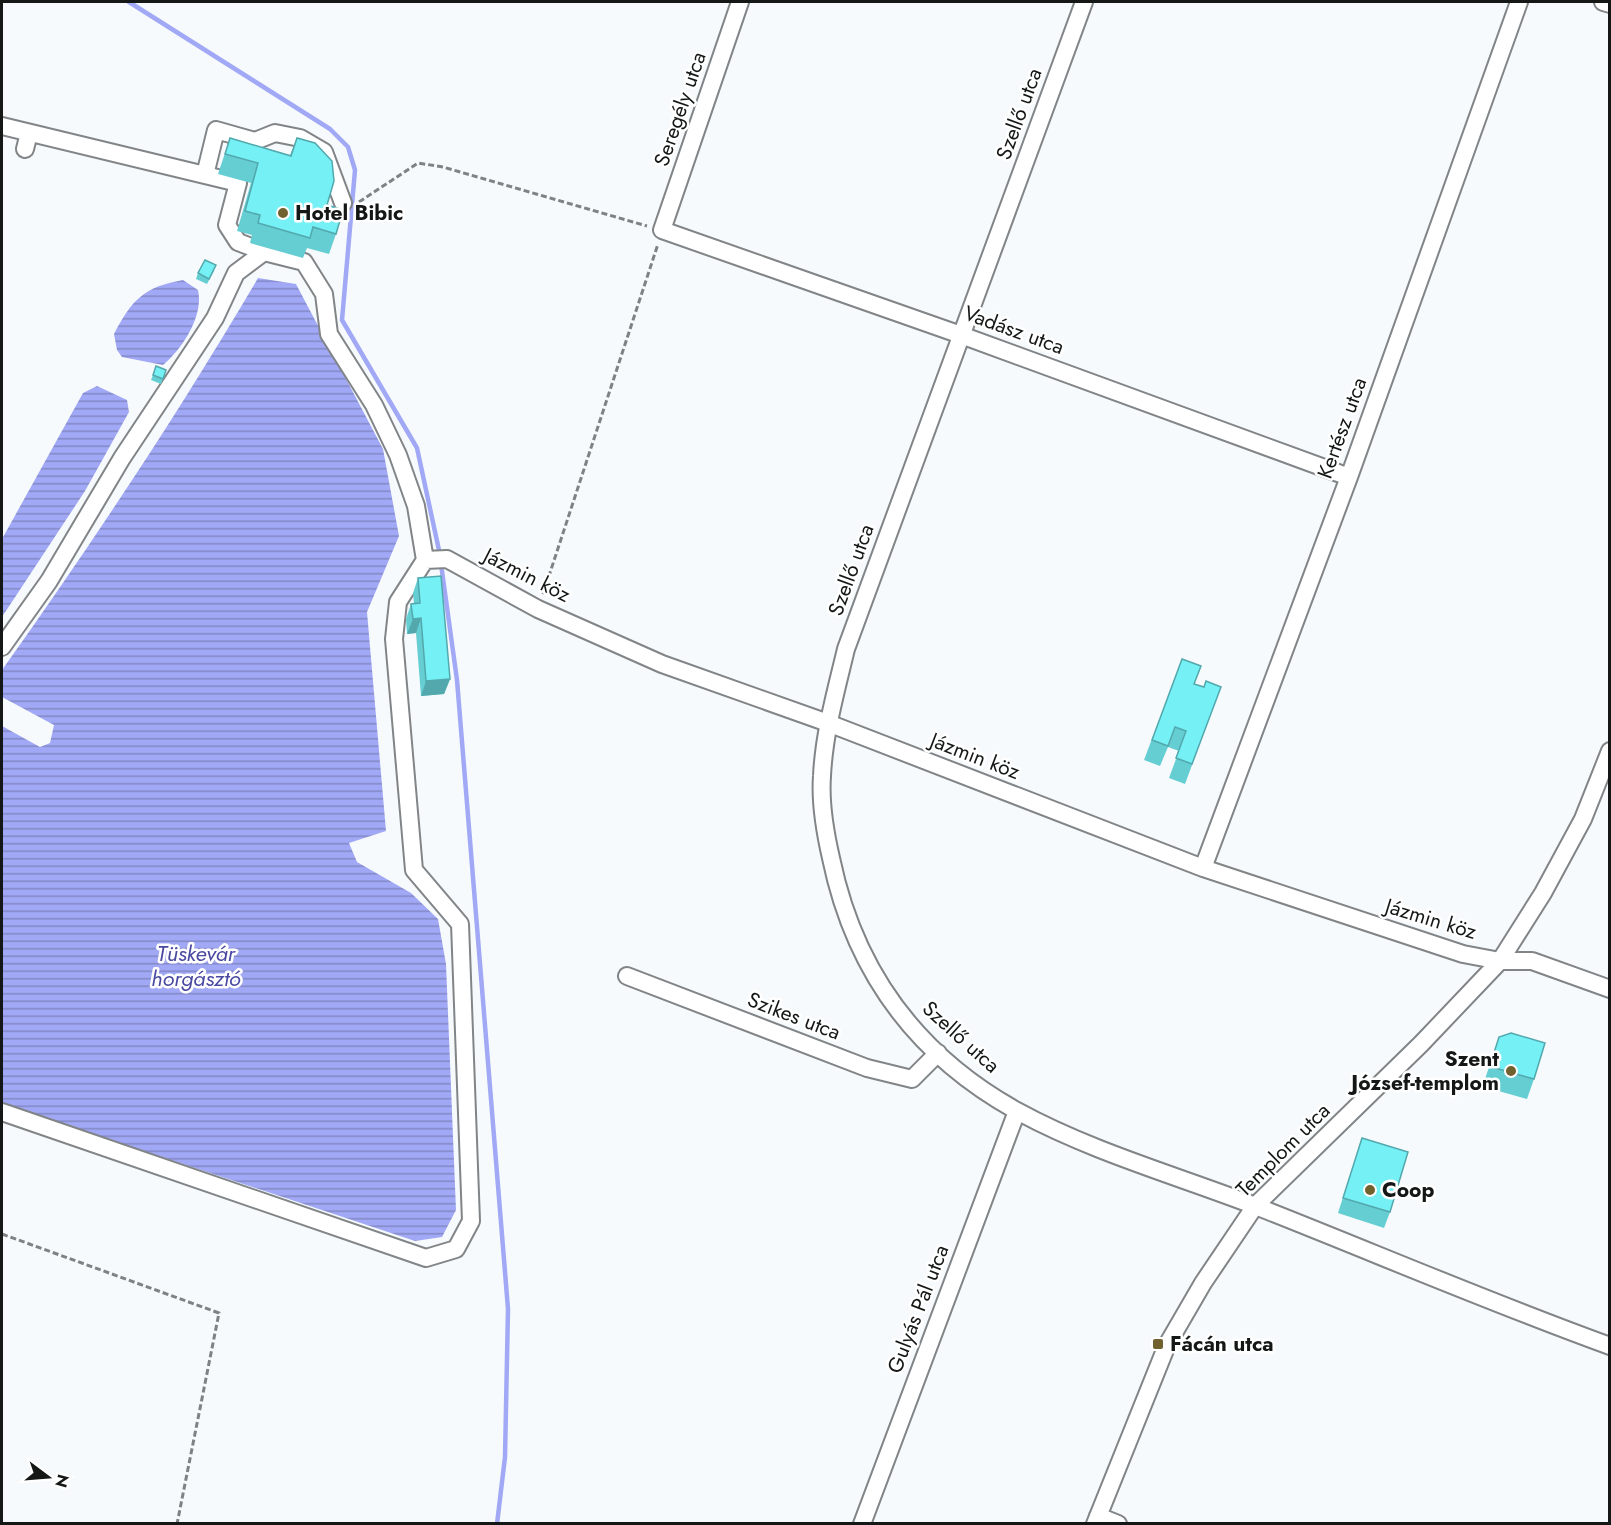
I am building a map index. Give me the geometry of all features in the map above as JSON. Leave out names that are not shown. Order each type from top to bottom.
[{"type":"street","name":"Seregély utca","points":[[662,230],[740,2]]},
{"type":"street","name":"Szellő utca","points":[[1017,1111],[966,1079],[916,1033],[875,980],[856,944],[838,896],[826,837],[821,778],[828,723],[846,649],[1084,2]]},
{"type":"street","name":"Kertész utca","points":[[1203,868],[1349,477],[1519,2]]},
{"type":"street","points":[[1603,2],[1610,4]]},
{"type":"street","points":[[2,126],[27,141],[238,183],[227,225],[238,242],[264,252],[304,262],[324,294],[329,334],[374,405],[398,455],[416,506],[426,560],[398,602],[394,639],[414,870],[460,924],[471,1221],[456,1249],[426,1258],[2,1113]]},
{"type":"street","points":[[205,175],[216,130],[255,141],[274,133],[292,137],[324,152],[350,203]]},
{"type":"street","name":"Vadász utca","points":[[662,230],[961,335],[1349,477]]},
{"type":"street","points":[[2,647],[49,581],[122,458],[215,318],[236,273],[264,252]]},
{"type":"street","name":"Jázmin köz","points":[[426,560],[447,559],[538,609],[662,664],[828,723],[1203,868],[1463,954],[1500,961],[1532,961],[1610,989]]},
{"type":"street","name":"Templom utca","points":[[1096,1520],[1167,1345],[1203,1283],[1256,1206],[1421,1044],[1500,961],[1543,893],[1583,819],[1610,751]]},
{"type":"street","name":"Szikes utca","points":[[627,976],[867,1068],[912,1079],[938,1053]]},
{"type":"street","points":[[1017,1111],[1083,1142],[1256,1206],[1520,1314],[1610,1346]]},
{"type":"street","name":"Gulyás Pál utca","points":[[862,1524],[1017,1111]]},
{"type":"street","points":[[1096,1520],[1118,1524]]},
{"type":"path","points":[[350,203],[418,163],[443,167],[662,230],[538,609]]},
{"type":"path","points":[[2,1234],[219,1313],[177,1524]]},
{"type":"water","name":"Tüskevár horgásztó","points":[[258,278],[296,284],[383,449],[399,536],[367,612],[386,831],[349,843],[357,862],[411,893],[438,919],[446,964],[456,1210],[442,1237],[415,1241],[2,1104],[2,726],[40,747],[50,743],[54,725],[2,697],[2,670],[134,477]]},
{"type":"water","points":[[183,280],[198,290],[199,300],[195,321],[177,350],[163,365],[122,357],[117,350],[114,334],[133,304],[148,291]]},
{"type":"water","points":[[97,386],[127,400],[129,412],[85,491],[2,617],[2,539],[83,393]]},
{"type":"building","name":"Hotel Bibic","points":[[230,138],[291,156],[297,138],[315,143],[332,161],[334,181],[327,205],[343,210],[336,234],[313,227],[310,238],[258,223],[260,215],[245,211],[258,163],[225,154]]},
{"type":"building","points":[[205,260],[216,265],[209,279],[198,273]]},
{"type":"building","points":[[156,366],[166,370],[163,379],[153,375]]},
{"type":"building","points":[[441,576],[450,679],[426,681],[421,618],[413,619],[411,604],[420,603],[418,578]]},
{"type":"building","points":[[1182,659],[1201,666],[1194,684],[1204,687],[1206,681],[1221,687],[1192,764],[1176,758],[1186,731],[1175,727],[1168,746],[1152,740]]},
{"type":"building","points":[[1511,1033],[1545,1043],[1534,1079],[1495,1068],[1497,1061],[1492,1059],[1499,1037]]},
{"type":"building","name":"Coop","points":[[1362,1138],[1408,1152],[1390,1212],[1343,1198]]},
{"type":"waterway","points":[[129,2],[330,129],[348,147],[355,170],[342,320],[417,448],[440,555]]},
{"type":"waterway","points":[[441,564],[457,680],[508,1309],[505,1457],[497,1524]]},
{"type":"place","name":"Hotel Bibic","points":[[283,213]]},
{"type":"place","name":"Szent József-templom","points":[[1511,1071]]},
{"type":"place","name":"Coop","points":[[1370,1190]]},
{"type":"place","name":"Fácán utca","points":[[1158,1344]]}]
